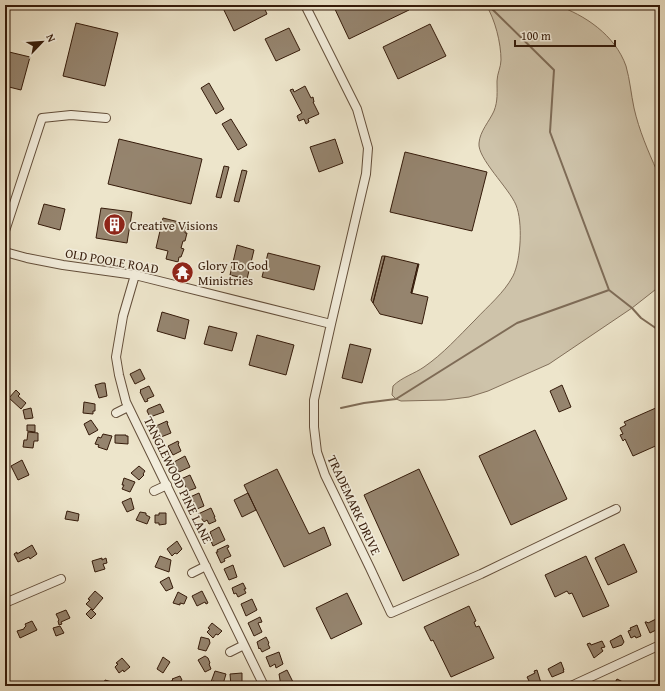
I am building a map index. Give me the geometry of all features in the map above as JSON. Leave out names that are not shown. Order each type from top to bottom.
[{"type":"street","name":"TRADEMARK DRIVE","points":[[305,5],[357,109],[368,148],[365,180],[314,400],[314,427],[317,452],[325,475],[390,613],[481,574],[616,509]]},
{"type":"street","points":[[5,231],[42,118],[71,115],[106,118]]},
{"type":"street","name":"OLD POOLE ROAD","points":[[5,252],[63,265],[135,275],[331,324]]},
{"type":"street","name":"TANGLEWOOD PINE LANE","points":[[135,275],[122,316],[116,356],[119,375],[128,407],[264,686]]},
{"type":"street","points":[[116,413],[128,407]]},
{"type":"street","points":[[154,492],[167,485]]},
{"type":"street","points":[[192,573],[206,566]]},
{"type":"street","points":[[5,603],[61,579]]},
{"type":"street","points":[[230,652],[244,645]]},
{"type":"street","points":[[571,686],[660,645]]},
{"type":"shaded area","points":[[486,5],[556,5],[567,9],[578,14],[598,28],[607,36],[621,55],[626,66],[638,124],[660,176],[660,286],[632,308],[549,364],[488,391],[469,397],[445,400],[401,401],[392,395],[393,386],[400,380],[431,362],[496,299],[513,276],[518,261],[520,221],[516,205],[483,157],[479,143],[481,134],[494,111],[496,104],[497,78],[501,60],[497,31]]},
{"type":"building","points":[[263,5],[267,14],[234,31],[222,6]]},
{"type":"building","points":[[333,5],[407,5],[409,10],[349,39]]},
{"type":"building","points":[[76,23],[118,33],[105,86],[63,76]]},
{"type":"building","points":[[430,24],[446,56],[398,79],[383,47]]},
{"type":"building","points":[[289,28],[300,50],[276,61],[265,39]]},
{"type":"building","points":[[5,51],[30,57],[21,90],[5,86]]},
{"type":"building","points":[[209,83],[224,109],[216,114],[201,88]]},
{"type":"building","points":[[305,86],[311,98],[313,97],[313,102],[319,114],[308,119],[309,122],[306,124],[304,119],[299,121],[297,116],[302,113],[290,90],[293,89],[294,92]]},
{"type":"building","points":[[231,119],[247,145],[238,150],[222,124]]},
{"type":"building","points":[[119,139],[202,159],[191,204],[108,184]]},
{"type":"building","points":[[335,139],[343,163],[319,172],[310,147]]},
{"type":"building","points":[[405,152],[487,172],[472,231],[390,212]]},
{"type":"building","points":[[224,166],[229,167],[221,198],[216,197]]},
{"type":"building","points":[[242,170],[247,171],[239,202],[234,201]]},
{"type":"building","points":[[44,204],[65,209],[60,230],[38,224]]},
{"type":"building","name":"Creative Visions","points":[[101,208],[132,212],[127,243],[96,238]]},
{"type":"building","points":[[163,218],[187,224],[185,241],[183,241],[181,248],[184,249],[178,262],[166,259],[168,251],[156,248]]},
{"type":"building","points":[[237,245],[254,250],[247,279],[230,275]]},
{"type":"building","points":[[268,253],[320,266],[314,290],[262,277]]},
{"type":"building","points":[[382,256],[385,256],[373,303],[371,300]]},
{"type":"building","points":[[385,256],[418,264],[411,293],[428,297],[422,324],[380,314],[373,303]]},
{"type":"building","points":[[418,264],[419,264],[411,293]]},
{"type":"building","points":[[162,312],[189,320],[185,339],[157,331]]},
{"type":"building","points":[[209,326],[237,333],[232,351],[204,344]]},
{"type":"building","points":[[257,335],[294,345],[286,375],[249,365]]},
{"type":"building","points":[[350,344],[371,349],[362,383],[342,378]]},
{"type":"building","points":[[140,369],[145,379],[135,384],[130,374]]},
{"type":"building","points":[[105,383],[107,396],[99,398],[95,385]]},
{"type":"building","points":[[562,385],[571,407],[559,412],[550,391]]},
{"type":"building","points":[[149,386],[154,396],[147,399],[148,401],[145,402],[140,390]]},
{"type":"building","points":[[16,390],[20,394],[18,396],[26,403],[21,409],[9,398]]},
{"type":"building","points":[[84,402],[95,404],[95,411],[93,411],[93,414],[83,413]]},
{"type":"building","points":[[160,404],[164,412],[150,417],[147,411],[148,409]]},
{"type":"building","points":[[658,407],[660,411],[660,444],[633,456],[625,439],[623,441],[620,435],[623,434],[620,428],[626,425],[624,422]]},
{"type":"building","points":[[31,408],[33,418],[25,419],[23,410]]},
{"type":"building","points":[[91,420],[98,430],[89,435],[84,424]]},
{"type":"building","points":[[167,421],[171,433],[161,437],[156,426]]},
{"type":"building","points":[[27,425],[35,425],[35,432],[27,431]]},
{"type":"building","points":[[535,430],[567,499],[511,525],[479,456]]},
{"type":"building","points":[[28,432],[38,433],[38,441],[34,441],[33,448],[23,447],[24,440],[27,440]]},
{"type":"building","points":[[103,434],[112,436],[107,450],[98,447],[99,445],[95,444],[98,437],[101,438]]},
{"type":"building","points":[[115,435],[128,436],[128,444],[115,443]]},
{"type":"building","points":[[178,441],[181,451],[173,455],[168,446]]},
{"type":"building","points":[[185,456],[190,467],[179,472],[174,462]]},
{"type":"building","points":[[22,460],[29,475],[18,480],[11,466]]},
{"type":"building","points":[[139,466],[145,471],[143,474],[144,475],[139,480],[131,473]]},
{"type":"building","points":[[277,469],[309,534],[324,527],[331,545],[284,567],[244,485]]},
{"type":"building","points":[[419,469],[459,555],[403,581],[364,495]]},
{"type":"building","points":[[190,475],[196,488],[188,491],[181,479]]},
{"type":"building","points":[[124,478],[135,482],[130,492],[122,489],[124,485],[122,485]]},
{"type":"building","points":[[199,493],[204,506],[197,509],[190,497]]},
{"type":"building","points":[[248,493],[256,510],[242,517],[234,500]]},
{"type":"building","points":[[131,498],[134,509],[127,512],[122,502]]},
{"type":"building","points":[[211,508],[216,521],[209,524],[207,520],[204,522],[198,514]]},
{"type":"building","points":[[67,511],[79,514],[78,521],[65,519]]},
{"type":"building","points":[[140,512],[146,513],[146,515],[150,517],[147,524],[136,520]]},
{"type":"building","points":[[159,513],[166,513],[166,524],[159,525],[159,523],[155,523],[155,515],[159,515]]},
{"type":"building","points":[[219,527],[225,540],[213,546],[211,541],[213,540],[210,532]]},
{"type":"building","points":[[177,541],[182,549],[177,554],[175,553],[172,556],[167,549]]},
{"type":"building","points":[[624,544],[637,572],[608,585],[595,558]]},
{"type":"building","points":[[32,545],[37,554],[30,559],[29,557],[18,562],[14,554],[17,552],[17,554]]},
{"type":"building","points":[[228,545],[229,547],[227,548],[231,556],[224,559],[225,561],[221,563],[216,552],[218,552],[217,550]]},
{"type":"building","points":[[160,556],[171,560],[169,572],[155,567]]},
{"type":"building","points":[[586,556],[609,606],[583,617],[572,593],[569,594],[567,591],[555,597],[545,575]]},
{"type":"building","points":[[102,558],[102,560],[106,558],[107,563],[103,564],[105,569],[95,572],[92,561]]},
{"type":"building","points":[[233,565],[237,577],[229,580],[224,569]]},
{"type":"building","points":[[169,577],[173,588],[166,591],[160,582]]},
{"type":"building","points":[[243,583],[246,593],[238,597],[236,593],[234,594],[232,588]]},
{"type":"building","points":[[95,591],[103,598],[93,610],[86,604],[90,600],[88,599]]},
{"type":"building","points":[[202,591],[208,603],[206,604],[205,602],[197,606],[192,596]]},
{"type":"building","points":[[178,592],[187,597],[184,604],[180,603],[180,605],[173,603]]},
{"type":"building","points":[[347,593],[362,624],[331,639],[316,608]]},
{"type":"building","points":[[252,599],[257,610],[246,616],[241,604]]},
{"type":"building","points":[[469,606],[476,621],[474,622],[476,627],[479,626],[494,658],[451,677],[433,640],[431,641],[424,627]]},
{"type":"building","points":[[91,609],[96,614],[91,619],[86,614]]},
{"type":"building","points":[[66,610],[70,618],[61,622],[62,624],[59,625],[59,620],[56,614]]},
{"type":"building","points":[[260,617],[262,622],[258,623],[262,632],[254,636],[248,623]]},
{"type":"building","points":[[658,618],[660,628],[650,633],[645,622],[648,623]]},
{"type":"building","points":[[32,621],[37,630],[20,638],[17,631],[24,629],[26,626],[25,624]]},
{"type":"building","points":[[212,623],[222,631],[218,635],[216,634],[213,638],[207,632]]},
{"type":"building","points":[[637,625],[641,636],[631,638],[628,631],[631,630],[630,628]]},
{"type":"building","points":[[60,626],[64,633],[56,636],[53,628]]},
{"type":"building","points":[[621,635],[624,642],[622,645],[613,648],[610,641]]},
{"type":"building","points":[[201,637],[209,639],[210,643],[206,651],[198,649]]},
{"type":"building","points":[[266,637],[270,648],[262,652],[260,648],[259,649],[257,642]]},
{"type":"building","points":[[602,641],[605,647],[601,648],[603,651],[594,658],[587,644],[590,643],[591,645]]},
{"type":"building","points":[[279,652],[283,664],[276,668],[275,664],[270,667],[266,657]]},
{"type":"building","points":[[205,656],[208,658],[211,669],[205,672],[198,660]]},
{"type":"building","points":[[163,657],[170,662],[163,673],[157,669]]},
{"type":"building","points":[[122,658],[130,667],[124,672],[123,670],[119,673],[115,667],[118,664],[116,663]]},
{"type":"building","points":[[561,662],[564,672],[552,677],[548,669]]},
{"type":"building","points":[[287,670],[293,682],[285,686],[281,686],[279,674]]},
{"type":"building","points":[[537,670],[541,683],[534,686],[529,686],[530,683],[527,677],[535,673],[534,671]]},
{"type":"building","points":[[215,671],[226,674],[223,684],[213,681],[213,683],[211,682]]},
{"type":"building","points":[[242,673],[242,684],[233,684],[233,686],[231,686],[230,674]]},
{"type":"building","points":[[180,676],[182,680],[179,682],[182,686],[167,686],[166,684],[173,680],[172,679]]},
{"type":"building","points":[[617,679],[627,684],[626,686],[613,686]]},
{"type":"building","points":[[105,680],[115,683],[114,684],[118,686],[103,686]]},
{"type":"waterway","points":[[488,5],[554,70],[550,132],[609,290],[632,308],[641,318],[660,331]]},
{"type":"waterway","points":[[341,408],[364,403],[396,399],[517,323],[609,290]]},
{"type":"place","name":"Creative Visions","points":[[114,225]]},
{"type":"place","name":"Glory To God Ministries","points":[[183,272]]}]
